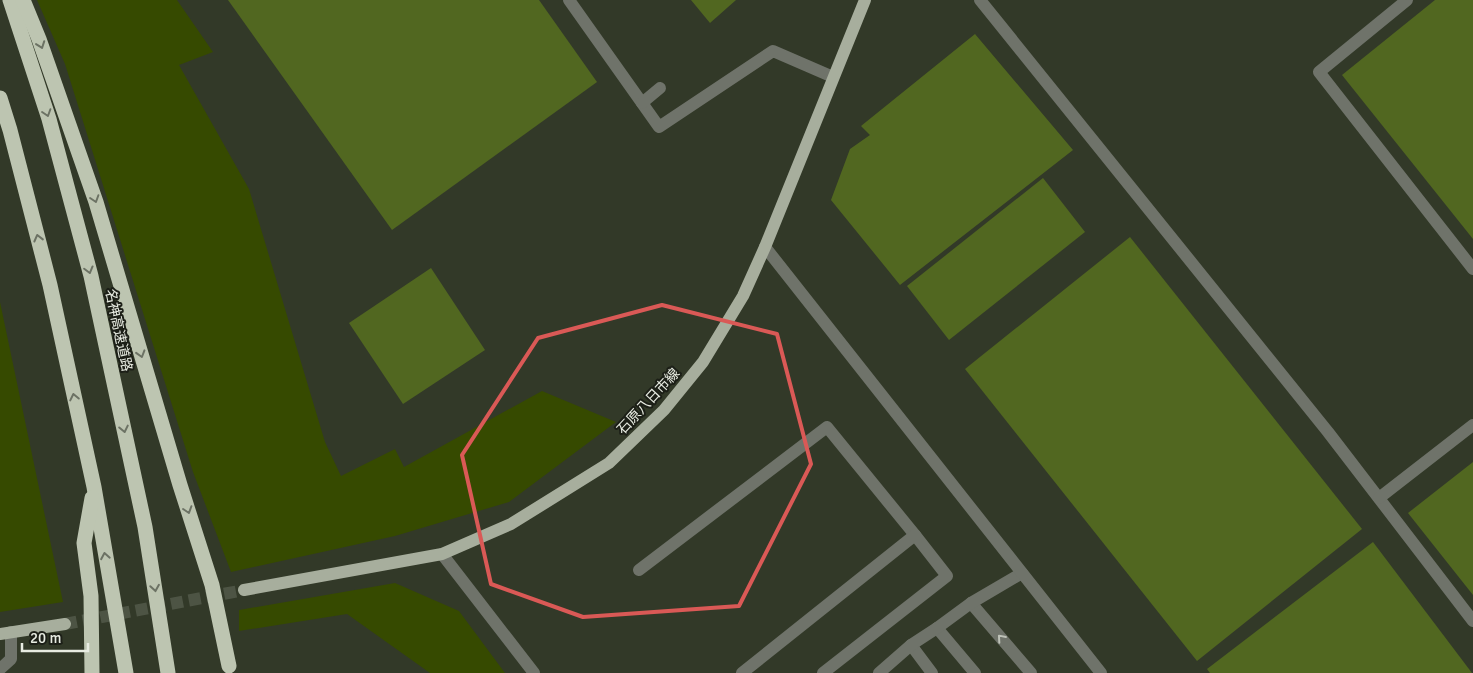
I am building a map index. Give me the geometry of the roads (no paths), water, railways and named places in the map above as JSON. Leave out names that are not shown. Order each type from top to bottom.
[{"type":"highway","name":"名神高速道路","points":[[10,0],[49,118],[91,276],[145,527],[168,673]]},
{"type":"highway","points":[[23,0],[39,39],[96,202],[177,476],[212,585],[228,666]]},
{"type":"highway","points":[[0,98],[50,286],[94,487],[126,673]]},
{"type":"highway","points":[[92,673],[91,596],[84,543],[94,487]]},
{"type":"main road","name":"石原八日市線","points":[[244,590],[442,554],[511,524],[609,463],[664,410],[703,362],[743,296],[765,248],[865,0]]},
{"type":"main road","points":[[5,633],[65,624]]},
{"type":"street","points":[[568,0],[659,128],[772,51],[833,77]]},
{"type":"street","points":[[980,0],[1328,432],[1473,621]]},
{"type":"street","points":[[1407,0],[1320,72],[1473,269]]},
{"type":"street","points":[[642,103],[660,88]]},
{"type":"street","points":[[765,248],[1101,673]]},
{"type":"street","points":[[1379,498],[1473,425]]},
{"type":"street","points":[[639,570],[827,427],[947,576],[823,673]]},
{"type":"street","points":[[742,673],[915,535]]},
{"type":"street","points":[[442,554],[534,673]]},
{"type":"street","points":[[879,673],[911,645],[937,628],[970,602],[1022,574]]},
{"type":"street","points":[[970,602],[1031,673]]},
{"type":"street","points":[[937,628],[975,673]]},
{"type":"street","points":[[0,669],[11,659],[5,633]]},
{"type":"street","points":[[911,645],[932,673]]},
{"type":"tunnel","points":[[65,624],[244,590]]}]
